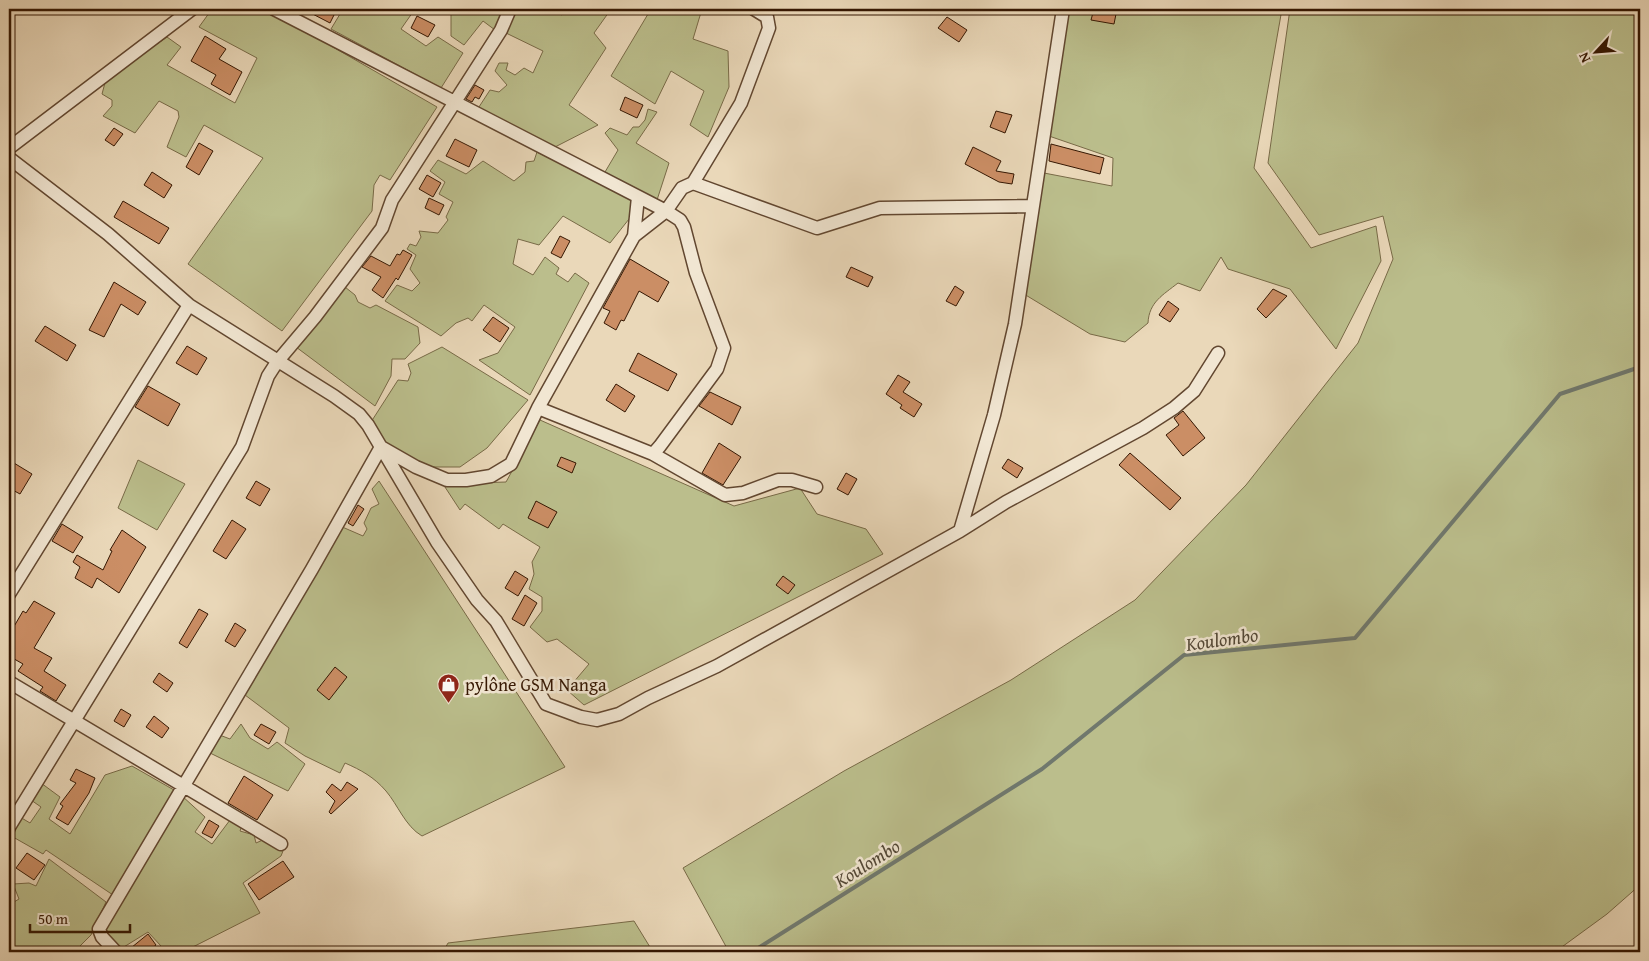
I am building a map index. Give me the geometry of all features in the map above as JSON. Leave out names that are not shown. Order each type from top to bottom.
[{"type":"street","points":[[9,148],[192,9]]},
{"type":"street","points":[[274,9],[666,211],[680,220],[684,227],[696,273],[724,348],[717,369],[653,454]]},
{"type":"street","points":[[9,827],[242,447],[268,376],[382,228],[392,200],[502,30],[510,9]]},
{"type":"street","points":[[381,447],[416,468],[447,480],[466,480],[491,476],[511,464],[538,408],[634,236],[666,211],[682,188],[693,183],[741,103],[769,28],[767,17],[754,9]]},
{"type":"street","points":[[960,530],[994,415],[1012,334],[1063,9]]},
{"type":"street","points":[[9,158],[108,234],[189,306],[354,410],[368,425],[437,542],[477,600],[496,621],[546,704],[581,717],[597,720],[619,714],[648,698],[717,666],[960,530],[1006,502],[1144,428],[1174,408],[1194,390],[1218,353]]},
{"type":"street","points":[[693,183],[817,228],[880,208],[900,206],[1033,206]]},
{"type":"street","points":[[634,236],[638,197]]},
{"type":"street","points":[[9,594],[189,306]]},
{"type":"street","points":[[538,408],[653,454],[725,496],[743,493],[778,480],[792,480],[816,487]]},
{"type":"street","points":[[116,952],[102,937],[99,928],[312,569],[381,447]]},
{"type":"street","points":[[9,682],[74,723],[184,785],[281,844]]},
{"type":"green space","points":[[212,9],[267,9],[437,107],[390,180],[380,175],[374,185],[372,211],[282,331],[188,264],[263,158],[204,125],[186,157],[167,147],[179,117],[178,111],[159,101],[135,133],[103,116],[112,106],[112,100],[102,94],[106,79],[167,37],[181,47],[167,65],[235,103],[257,58],[199,27]]},
{"type":"green space","points":[[343,9],[415,9],[401,29],[426,46],[438,37],[463,53],[441,88],[331,29]]},
{"type":"green space","points":[[433,9],[504,9],[495,30],[483,21],[464,45],[451,36],[451,12]]},
{"type":"green space","points":[[516,9],[550,9],[562,15],[567,9],[603,9],[609,12],[594,33],[606,48],[569,105],[598,125],[555,147],[477,110],[490,90],[499,92],[507,85],[495,71],[499,63],[508,63],[506,70],[515,75],[524,68],[533,73],[543,51],[506,33]]},
{"type":"green space","points":[[651,9],[702,9],[693,39],[728,51],[729,87],[708,137],[690,125],[704,91],[671,71],[655,104],[611,76]]},
{"type":"green space","points":[[1066,9],[1282,9],[1254,168],[1311,248],[1376,226],[1381,261],[1336,349],[1290,289],[1228,269],[1221,257],[1200,291],[1178,283],[1162,295],[1154,304],[1148,323],[1125,342],[1090,334],[1024,294],[1044,173],[1112,186],[1113,158],[1046,135]]},
{"type":"green space","points":[[1290,9],[1640,9],[1640,885],[1607,914],[1555,952],[729,952],[683,868],[844,771],[1011,680],[1135,600],[1246,485],[1358,343],[1393,259],[1383,216],[1319,235],[1268,163]]},
{"type":"green space","points":[[648,109],[657,112],[636,143],[669,163],[657,200],[605,172],[618,150],[605,133],[610,128],[627,135],[633,127],[639,127],[645,120]]},
{"type":"green space","points":[[537,152],[634,200],[633,214],[610,243],[563,216],[539,245],[518,239],[513,264],[533,275],[545,257],[559,268],[556,274],[568,282],[575,273],[589,283],[530,395],[479,360],[498,353],[515,327],[484,305],[472,321],[468,318],[456,323],[441,336],[385,301],[397,285],[412,291],[420,283],[410,269],[416,255],[407,249],[410,244],[416,246],[421,237],[419,231],[438,233],[448,220],[446,217],[453,202],[439,194],[445,182],[430,171],[438,160],[466,174],[483,161],[514,181],[525,172],[526,162],[534,161]]},
{"type":"green space","points":[[345,287],[355,295],[358,302],[370,308],[376,305],[418,327],[420,343],[405,359],[392,359],[391,376],[375,406],[296,347]]},
{"type":"green space","points":[[442,347],[528,400],[487,448],[460,467],[424,467],[382,441],[371,422],[398,380],[408,381],[411,373],[408,364]]},
{"type":"green space","points":[[540,420],[734,506],[800,488],[817,514],[866,529],[883,554],[584,705],[567,690],[589,664],[557,639],[547,642],[530,627],[542,611],[542,597],[529,589],[534,574],[532,562],[540,547],[503,524],[499,529],[465,504],[460,510],[443,484],[506,482]]},
{"type":"green space","points":[[138,460],[185,484],[157,530],[118,508]]},
{"type":"green space","points":[[379,481],[565,767],[422,836],[411,827],[386,791],[372,778],[345,763],[340,773],[305,756],[285,743],[289,728],[241,692],[340,526],[363,536],[367,529],[364,523],[371,508],[379,504],[372,489]]},
{"type":"green space","points":[[241,724],[250,738],[268,749],[277,742],[305,764],[288,791],[210,753],[217,734],[230,739]]},
{"type":"green space","points":[[132,766],[174,790],[113,895],[46,850],[43,854],[13,837],[20,817],[30,823],[41,807],[31,800],[41,783],[60,797],[49,819],[70,834],[105,775]]},
{"type":"green space","points":[[181,795],[205,817],[195,832],[212,844],[230,820],[242,826],[240,831],[254,835],[256,843],[265,839],[283,851],[281,856],[243,883],[260,913],[183,952],[152,952],[161,946],[148,932],[119,950],[104,927]]},
{"type":"green space","points":[[49,859],[106,902],[91,935],[74,952],[9,952],[9,905],[19,899],[13,884],[29,883],[36,886]]},
{"type":"green space","points":[[634,921],[653,952],[443,952],[448,943]]},
{"type":"building","points":[[303,9],[337,9],[330,23]]},
{"type":"building","points":[[1094,9],[1117,9],[1114,24],[1091,20]]},
{"type":"building","points":[[417,16],[435,25],[428,37],[411,28]]},
{"type":"building","points":[[947,17],[967,30],[959,42],[938,28]]},
{"type":"building","points":[[205,36],[226,49],[219,59],[242,72],[230,95],[211,84],[216,75],[191,61]]},
{"type":"building","points":[[475,85],[484,90],[479,99],[475,97],[472,102],[466,99]]},
{"type":"building","points":[[625,97],[643,105],[637,118],[620,110]]},
{"type":"building","points":[[996,111],[1012,115],[1005,133],[990,127]]},
{"type":"building","points":[[114,128],[123,134],[114,146],[105,140]]},
{"type":"building","points":[[455,139],[477,150],[469,167],[446,156]]},
{"type":"building","points":[[199,143],[213,151],[199,175],[186,167]]},
{"type":"building","points":[[1051,144],[1104,158],[1100,174],[1049,161]]},
{"type":"building","points":[[973,147],[1001,161],[996,171],[1014,174],[1012,184],[999,182],[965,164]]},
{"type":"building","points":[[152,172],[172,185],[164,198],[144,185]]},
{"type":"building","points":[[427,175],[441,183],[433,197],[419,189]]},
{"type":"building","points":[[429,198],[444,205],[439,215],[425,208]]},
{"type":"building","points":[[123,201],[169,228],[159,244],[114,217]]},
{"type":"building","points":[[560,236],[570,241],[561,258],[551,253]]},
{"type":"building","points":[[403,250],[412,255],[398,280],[396,278],[383,298],[372,290],[381,277],[362,267],[371,256],[390,266],[397,254],[400,255]]},
{"type":"building","points":[[630,259],[669,282],[658,302],[639,291],[624,321],[621,320],[616,330],[604,323],[610,311],[603,308]]},
{"type":"building","points":[[851,267],[873,277],[868,287],[846,277]]},
{"type":"building","points":[[114,282],[146,302],[138,315],[121,304],[104,337],[89,330]]},
{"type":"building","points":[[955,286],[964,292],[956,306],[946,301]]},
{"type":"building","points":[[1273,289],[1287,296],[1266,318],[1257,309]]},
{"type":"building","points":[[1168,301],[1179,309],[1170,322],[1159,315]]},
{"type":"building","points":[[493,317],[509,328],[500,342],[483,330]]},
{"type":"building","points":[[45,326],[76,345],[67,361],[35,341]]},
{"type":"building","points":[[187,346],[207,358],[197,375],[176,363]]},
{"type":"building","points":[[638,353],[677,374],[668,391],[629,371]]},
{"type":"building","points":[[898,375],[910,382],[903,392],[922,404],[914,417],[900,408],[902,405],[886,394]]},
{"type":"building","points":[[616,384],[635,396],[625,412],[606,400]]},
{"type":"building","points":[[148,386],[180,404],[168,426],[135,407]]},
{"type":"building","points":[[710,392],[741,407],[732,425],[699,406]]},
{"type":"building","points":[[1183,411],[1205,438],[1183,456],[1166,435],[1179,425],[1174,418]]},
{"type":"building","points":[[719,443],[741,457],[723,485],[702,473]]},
{"type":"building","points":[[1130,453],[1181,498],[1170,510],[1119,465]]},
{"type":"building","points":[[561,457],[576,463],[572,473],[557,466]]},
{"type":"building","points":[[1008,459],[1023,468],[1017,478],[1002,468]]},
{"type":"building","points":[[9,460],[32,474],[20,494],[9,488]]},
{"type":"building","points":[[846,473],[857,479],[848,495],[837,489]]},
{"type":"building","points":[[256,481],[270,489],[260,506],[246,498]]},
{"type":"building","points":[[536,501],[557,512],[548,528],[528,518]]},
{"type":"building","points":[[358,505],[364,509],[353,526],[348,523]]},
{"type":"building","points":[[232,520],[246,529],[226,559],[213,551]]},
{"type":"building","points":[[62,524],[83,537],[73,553],[52,541]]},
{"type":"building","points":[[122,530],[146,547],[119,593],[97,578],[92,588],[75,578],[80,567],[73,562],[77,555],[103,570],[112,551],[110,550]]},
{"type":"building","points":[[515,571],[528,579],[518,596],[505,588]]},
{"type":"building","points":[[783,576],[795,585],[788,594],[776,585]]},
{"type":"building","points":[[525,595],[537,603],[524,626],[512,619]]},
{"type":"building","points":[[34,601],[55,613],[34,648],[52,658],[44,671],[66,685],[56,701],[40,691],[43,687],[18,671],[23,664],[9,656],[9,635],[23,611],[26,613]]},
{"type":"building","points":[[199,609],[208,614],[187,648],[179,643]]},
{"type":"building","points":[[235,623],[246,630],[235,647],[225,641]]},
{"type":"building","points":[[335,667],[347,677],[329,700],[317,690]]},
{"type":"building","points":[[159,673],[173,683],[167,692],[153,682]]},
{"type":"building","points":[[121,709],[131,715],[124,727],[114,721]]},
{"type":"building","points":[[154,716],[169,728],[162,738],[146,727]]},
{"type":"building","points":[[261,724],[276,732],[269,744],[254,735]]},
{"type":"building","points":[[76,769],[95,778],[89,793],[68,825],[56,818],[63,806],[60,804],[76,783],[70,780]]},
{"type":"building","points":[[244,776],[273,795],[257,820],[228,803]]},
{"type":"building","points":[[347,782],[358,789],[331,814],[329,812],[335,801],[326,792],[332,784],[341,791]]},
{"type":"building","points":[[209,820],[219,826],[212,838],[202,833]]},
{"type":"building","points":[[27,853],[45,865],[34,880],[16,868]]},
{"type":"building","points":[[283,861],[294,877],[259,900],[248,884]]},
{"type":"building","points":[[148,934],[156,945],[147,952],[126,952]]},
{"type":"waterway","name":"Koulombo","points":[[752,952],[1042,769],[1184,655],[1355,638],[1560,394],[1640,367]]},
{"type":"place","name":"pylône GSM Nanga","points":[[449,704]]}]
